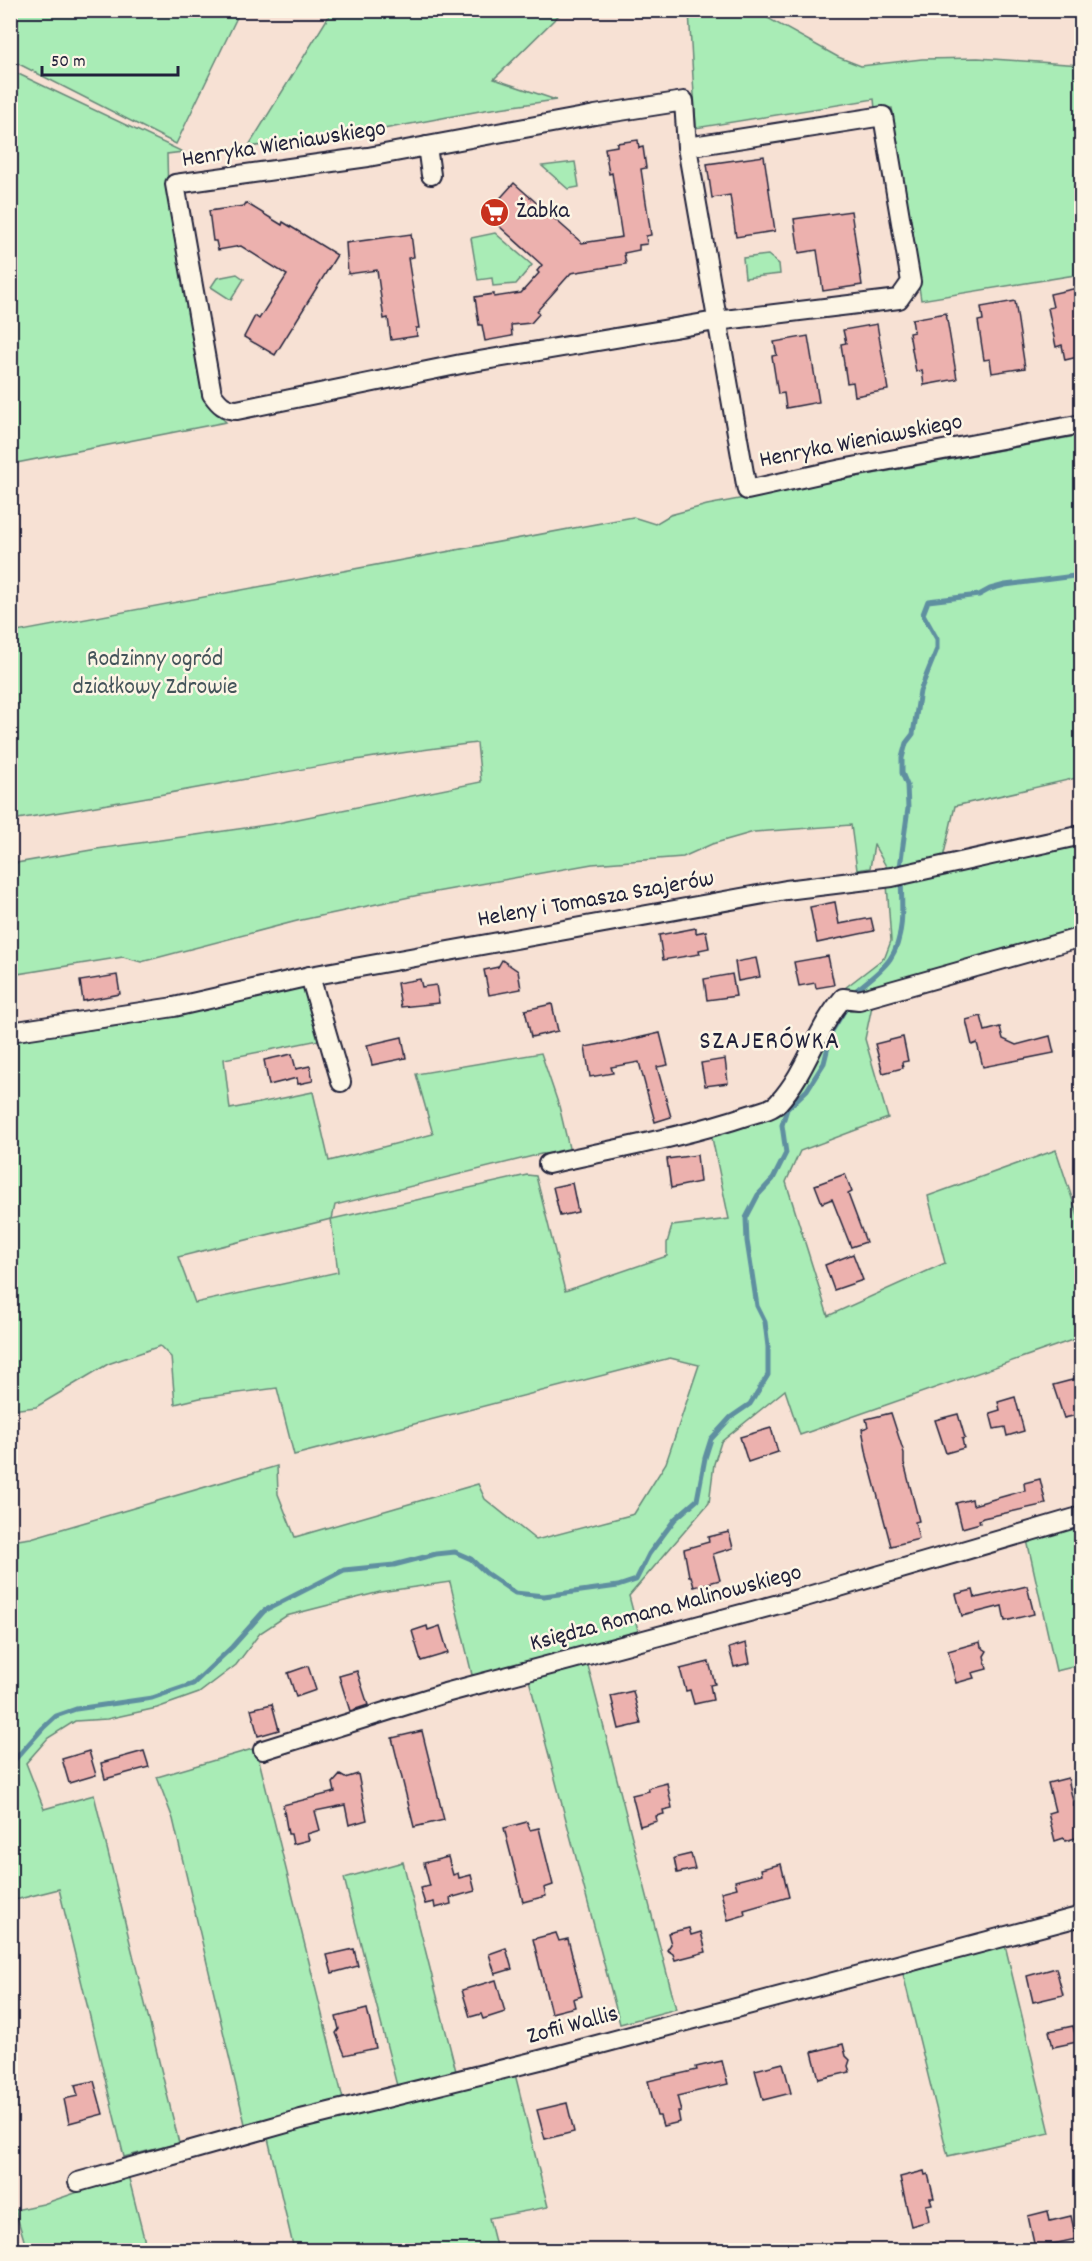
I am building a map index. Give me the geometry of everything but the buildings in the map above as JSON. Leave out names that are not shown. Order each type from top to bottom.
[{"type":"street","name":"Henryka Wieniawskiego","points":[[687,147],[883,116],[911,282],[899,299],[716,321],[461,364],[237,410],[229,410],[222,406],[212,394],[175,184],[368,157],[684,101],[687,147],[716,321],[747,490],[842,469],[1082,424]]},
{"type":"street","points":[[427,146],[430,176]]},
{"type":"street","name":"Heleny i Tomasza Szajerów","points":[[10,1032],[174,1007],[310,976],[786,890],[892,877],[1082,835]]},
{"type":"street","points":[[548,1164],[688,1134],[776,1106],[795,1084],[821,1030],[843,998],[859,1000],[1082,937]]},
{"type":"street","points":[[310,976],[341,1082]]},
{"type":"street","name":"Księdza Romana Malinowskiego","points":[[263,1750],[445,1693],[805,1597],[1082,1516]]},
{"type":"street","name":"Zofii Wallis","points":[[78,2182],[301,2119],[540,2060],[1082,1916]]},
{"type":"green space","points":[[10,11],[240,11],[176,144],[11,60]]},
{"type":"green space","points":[[332,11],[563,11],[494,79],[556,100],[485,110],[373,131],[248,147]]},
{"type":"green space","points":[[689,11],[755,11],[838,57],[861,66],[922,59],[978,58],[1081,65],[1081,274],[921,300],[892,108],[875,109],[874,99],[696,128]]},
{"type":"green space","points":[[10,70],[183,152],[167,154],[168,195],[204,400],[226,422],[11,464]]},
{"type":"green space","points":[[575,162],[579,187],[568,189],[542,166]]},
{"type":"green space","points":[[495,233],[532,265],[516,284],[493,286],[492,278],[478,280],[471,238]]},
{"type":"green space","points":[[768,255],[779,264],[780,274],[745,278],[743,258]]},
{"type":"green space","points":[[237,274],[244,279],[231,300],[211,287],[217,278]]},
{"type":"green space","name":"Rodzinny ogród działkowy Zdrowie","points":[[1081,435],[1081,777],[955,806],[943,858],[887,868],[874,845],[870,868],[857,870],[851,825],[754,832],[712,844],[683,857],[592,864],[419,895],[297,921],[141,962],[123,957],[11,975],[11,864],[97,849],[273,824],[481,782],[477,743],[360,759],[11,820],[11,633],[633,517],[655,524],[670,515],[707,505]]},
{"type":"green space","points":[[1081,843],[1081,929],[866,992],[841,991],[885,957],[891,941],[887,884]]},
{"type":"green space","points":[[303,984],[319,1040],[224,1059],[230,1109],[313,1092],[329,1161],[433,1134],[416,1074],[541,1053],[559,1106],[570,1152],[541,1154],[335,1205],[332,1219],[527,1175],[536,1176],[565,1291],[667,1256],[667,1243],[672,1226],[729,1219],[711,1133],[763,1117],[841,1009],[854,1011],[872,1006],[865,1039],[888,1118],[800,1151],[786,1182],[828,1316],[945,1263],[928,1196],[1056,1150],[1081,1225],[1081,1337],[800,1435],[785,1390],[721,1442],[714,1464],[709,1503],[629,1596],[639,1634],[473,1679],[450,1582],[380,1592],[286,1616],[260,1633],[236,1665],[199,1693],[157,1708],[107,1719],[75,1721],[48,1738],[26,1763],[44,1809],[94,1795],[179,2143],[124,2157],[59,1889],[11,1901],[11,1541],[31,1538],[277,1466],[278,1494],[295,1537],[478,1484],[485,1499],[536,1540],[634,1514],[666,1463],[699,1365],[670,1358],[294,1455],[277,1388],[200,1398],[175,1404],[171,1357],[160,1346],[108,1364],[36,1407],[11,1410],[11,1040],[118,1026]],"holes":[[[331,1219],[338,1272],[195,1303],[178,1257]]]},
{"type":"green space","points":[[1080,1523],[1081,1665],[1056,1671],[1027,1540]]},
{"type":"green space","points":[[587,1662],[676,2009],[620,2024],[529,1680]]},
{"type":"green space","points":[[256,1748],[343,2099],[245,2124],[173,1819],[157,1777]]},
{"type":"green space","points":[[403,1862],[457,2075],[397,2086],[344,1878]]},
{"type":"green space","points":[[1005,1945],[1050,2133],[948,2156],[903,1974]]},
{"type":"green space","points":[[515,2074],[548,2207],[489,2218],[497,2250],[384,2250],[382,2243],[348,2250],[294,2250],[267,2134]]},
{"type":"green space","points":[[128,2175],[147,2250],[27,2250],[15,2210],[43,2204]]},
{"type":"waterway","points":[[900,867],[908,808],[902,758],[906,743],[913,734],[920,691],[937,649],[937,639],[923,614],[928,601],[979,595],[1005,585],[1082,575]]},
{"type":"waterway","points":[[854,992],[873,977],[895,951],[902,921],[901,880]]},
{"type":"waterway","points":[[10,1765],[56,1716],[76,1709],[152,1698],[193,1684],[232,1647],[264,1611],[344,1570],[394,1565],[436,1554],[455,1552],[471,1559],[486,1573],[515,1593],[544,1596],[618,1586],[636,1580],[649,1554],[675,1519],[697,1500],[711,1439],[731,1417],[750,1404],[768,1375],[765,1322],[757,1306],[747,1241],[746,1218],[758,1195],[773,1179],[786,1153],[782,1125],[787,1109],[807,1090],[824,1063],[832,1031],[846,1008]]},
{"type":"place","name":"Żabka","points":[[495,212]]},
{"type":"district","name":"SZAJERÓWKA","points":[[770,1042]]}]
